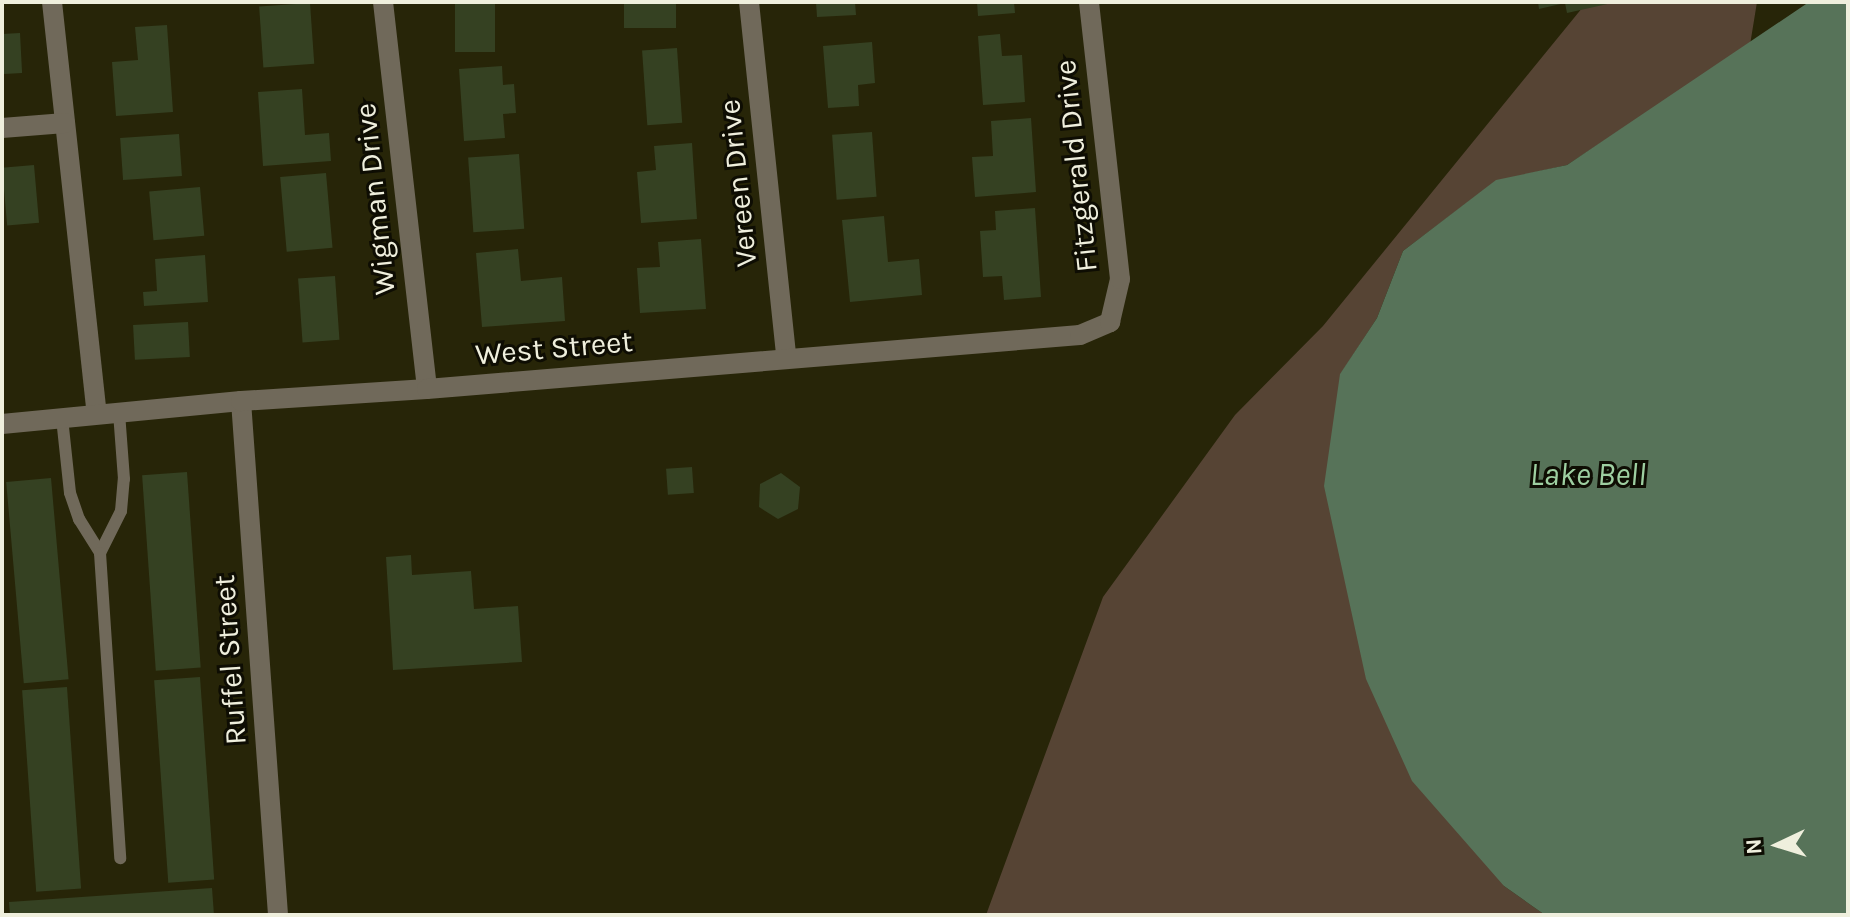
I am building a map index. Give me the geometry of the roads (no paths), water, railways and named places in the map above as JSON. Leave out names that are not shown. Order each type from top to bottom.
[{"type":"street","points":[[52,2],[97,414]]},
{"type":"street","name":"Wigman Drive","points":[[383,2],[427,389]]},
{"type":"street","name":"Vereen Drive","points":[[749,2],[786,357]]},
{"type":"street","name":"Fitzgerald Drive","points":[[1089,2],[1120,279],[1110,322]]},
{"type":"street","points":[[2,128],[65,123]]},
{"type":"street","name":"West Street","points":[[2,424],[241,401],[427,389],[1080,335],[1110,322]]},
{"type":"street","name":"Ruffel Street","points":[[241,401],[278,915]]},
{"type":"lane","points":[[100,553],[121,511],[124,479],[119,412]]},
{"type":"lane","points":[[62,418],[70,493],[79,519],[100,553],[120,858]]},
{"type":"water","name":"Lake Bell","points":[[1809,2],[1848,2],[1848,915],[1545,915],[1504,886],[1412,781],[1366,679],[1324,486],[1340,374],[1377,318],[1403,251],[1496,180],[1567,165]]}]
